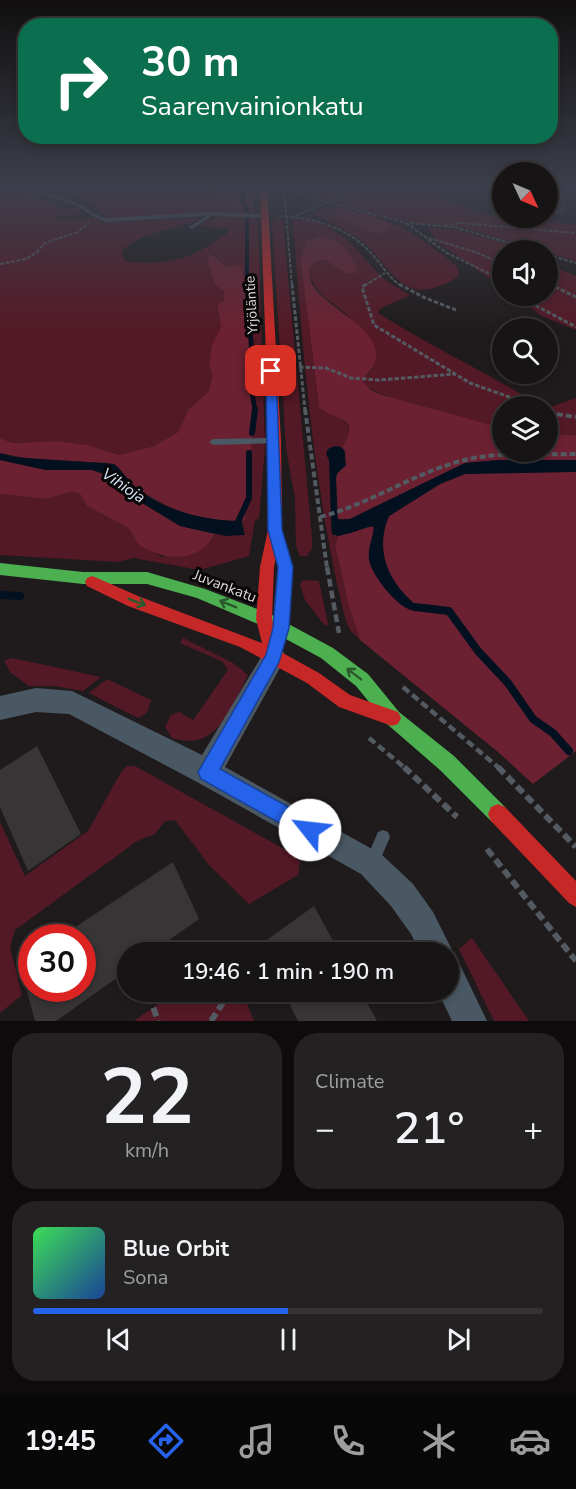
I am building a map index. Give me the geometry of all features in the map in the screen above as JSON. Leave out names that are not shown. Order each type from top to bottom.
[{"type":"main road","name":"Yrjöläntie","points":[[265,235],[274,441],[275,530],[267,567],[264,619],[274,657]]},
{"type":"main road","name":"Yrjöläntie","points":[[275,530],[283,558]]},
{"type":"main road","name":"Juvankatu","points":[[0,569],[83,578],[147,578],[200,593],[264,619],[281,623],[327,653],[362,680],[393,718],[447,763],[483,798],[576,896]]},
{"type":"main road","name":"Juvankatu","points":[[83,578],[133,601],[246,642],[313,678],[345,701],[393,718]]},
{"type":"main road","points":[[274,657],[281,623]]},
{"type":"street","points":[[207,772],[274,657]]},
{"type":"street","points":[[0,708],[26,701],[52,700],[72,704],[207,772],[371,864],[402,895],[422,923],[432,942]]},
{"type":"street","points":[[459,999],[470,1021]]},
{"type":"lane","points":[[213,442],[274,441]]},
{"type":"lane","points":[[371,864],[383,837]]},
{"type":"path","points":[[0,264],[26,259],[42,249],[45,243],[70,235]]},
{"type":"path","points":[[288,235],[299,367],[320,517],[340,635],[327,653]]},
{"type":"path","points":[[347,235],[369,250],[385,273],[411,292],[456,310]]},
{"type":"path","points":[[422,235],[459,260],[492,276]]},
{"type":"path","points":[[481,235],[500,240]]},
{"type":"path","points":[[425,237],[470,250],[492,260]]},
{"type":"path","points":[[558,258],[576,263]]},
{"type":"path","points":[[385,273],[362,287],[372,322],[386,333],[456,374],[502,396]]},
{"type":"path","points":[[558,289],[576,297]]},
{"type":"path","points":[[534,306],[576,327]]},
{"type":"path","points":[[299,367],[322,367],[349,378],[369,380],[399,381],[456,374]]},
{"type":"path","points":[[558,414],[576,417]]},
{"type":"path","points":[[320,517],[354,508],[431,471],[461,461],[494,455],[576,454]]},
{"type":"path","points":[[368,736],[415,776],[462,822]]},
{"type":"path","points":[[484,846],[576,961]]},
{"type":"path","points":[[151,1002],[158,1021]]},
{"type":"path","points":[[211,1021],[223,1002]]},
{"type":"shaded area","points":[[0,235],[150,235],[139,239],[121,252],[125,261],[150,263],[183,258],[196,253],[225,235],[258,235],[265,447],[259,519],[255,520],[249,556],[200,570],[133,558],[119,562],[0,555],[0,494],[46,499],[71,492],[80,494],[87,506],[127,527],[133,532],[140,545],[162,557],[212,540],[215,534],[244,530],[242,520],[245,519],[254,421],[243,270],[227,267],[211,252],[215,285],[224,291],[224,300],[217,308],[221,327],[212,344],[209,365],[212,376],[209,391],[188,410],[178,432],[154,446],[119,455],[88,445],[58,441],[11,443],[0,438]]},
{"type":"shaded area","points":[[273,235],[284,235],[312,538],[312,548],[307,556],[300,556],[296,546],[295,499],[286,448]]},
{"type":"shaded area","points":[[294,235],[340,235],[383,278],[410,295],[380,309],[378,313],[492,377],[492,384],[504,384],[524,396],[492,396],[492,426],[428,410],[371,389],[363,382],[376,358],[354,322],[316,287],[309,270],[315,262],[325,260],[347,274],[354,273],[329,238],[315,236],[306,240],[308,317],[319,406],[344,421],[348,430],[342,448],[335,446],[329,460],[331,526],[332,534],[338,536],[335,545],[348,603],[360,640],[350,630],[345,618],[334,569],[317,470],[305,371]]},
{"type":"shaded area","points":[[352,235],[413,235],[458,268],[459,275],[447,283],[425,289],[414,289],[395,277],[362,241]]},
{"type":"shaded area","points":[[433,235],[474,235],[493,240],[492,280],[440,244]]},
{"type":"shaded area","points":[[487,235],[576,235],[576,261],[558,256],[558,240],[505,240]]},
{"type":"shaded area","points":[[321,236],[334,240],[344,247],[357,270],[347,274],[325,260],[315,262],[309,270],[312,284],[319,293],[360,327],[375,346],[376,357],[373,367],[363,382],[371,390],[382,395],[492,425],[492,461],[465,463],[350,519],[338,519],[336,478],[346,465],[345,451],[342,448],[349,430],[348,424],[319,407],[301,261],[306,240]]},
{"type":"shaded area","points":[[210,252],[227,267],[238,264],[243,270],[254,421],[245,520],[201,517],[174,509],[136,487],[120,470],[108,463],[30,459],[0,453],[0,438],[12,443],[58,441],[88,445],[119,455],[154,446],[178,432],[188,410],[209,391],[212,376],[209,365],[212,344],[221,327],[217,306],[224,300],[224,291],[215,285],[208,262]]},
{"type":"shaded area","points":[[558,269],[576,276],[576,330],[558,323],[558,318],[542,316],[528,306],[558,306]]},
{"type":"shaded area","points":[[576,398],[576,435],[558,434],[558,404]]},
{"type":"shaded area","points":[[558,434],[576,435],[576,460],[558,460]]},
{"type":"shaded area","points":[[0,460],[46,470],[89,469],[106,475],[139,501],[180,526],[215,534],[201,550],[192,554],[171,557],[161,555],[141,546],[127,527],[87,506],[80,494],[71,492],[46,499],[0,494]]},
{"type":"shaded area","points":[[522,471],[576,472],[576,751],[533,784],[498,752],[360,640],[348,603],[335,545],[338,536],[373,526],[374,532],[369,553],[375,573],[387,588],[421,608],[400,590],[387,568],[383,542],[389,516],[440,484],[465,474]]},
{"type":"shaded area","points":[[303,580],[319,581],[328,624],[325,626],[305,600],[300,584]]},
{"type":"shaded area","points":[[183,638],[233,663],[248,675],[233,706],[219,726],[202,739],[191,741],[172,738],[165,727],[171,715],[179,712],[193,720],[228,670],[223,662],[180,643]]},
{"type":"shaded area","points":[[12,658],[101,677],[83,691],[55,686],[29,686],[10,672],[4,661]]},
{"type":"shaded area","points":[[107,679],[151,700],[147,713],[138,718],[89,693]]},
{"type":"shaded area","points":[[127,766],[135,766],[293,854],[300,861],[298,875],[249,904],[209,865],[175,820],[165,821],[155,834],[137,841],[23,924],[18,924],[10,947],[18,979],[18,998],[0,1013],[0,822],[25,876],[88,831],[120,774]]},
{"type":"shaded area","points":[[472,938],[529,1021],[494,1021],[459,949]]},
{"type":"shaded area","points":[[161,1002],[246,1002],[254,1021],[134,1021]]},
{"type":"water","points":[[335,446],[344,450],[346,465],[337,473],[336,478],[337,517],[340,520],[350,519],[465,463],[576,460],[576,472],[465,474],[440,484],[389,516],[384,530],[384,556],[394,580],[421,609],[414,611],[391,596],[373,571],[369,554],[374,527],[370,526],[338,536],[332,534],[329,460],[326,454],[328,449]]},
{"type":"water","name":"Vihioja","points":[[0,453],[13,457],[114,464],[133,485],[157,502],[197,516],[241,522],[245,535],[226,536],[180,526],[139,501],[109,476],[93,470],[46,470],[0,460]]},
{"type":"building","points":[[37,746],[81,834],[28,871],[0,807],[0,770]]},
{"type":"building","points":[[173,862],[199,919],[166,942],[117,942],[117,978],[96,993],[96,924],[80,924]]},
{"type":"building","points":[[314,906],[334,942],[264,942]]},
{"type":"building","points":[[30,1002],[83,1002],[56,1021],[35,1021]]},
{"type":"building","points":[[289,1002],[367,1002],[377,1021],[298,1021]]},
{"type":"waterway","points":[[247,235],[247,284]]},
{"type":"waterway","points":[[247,284],[253,367],[250,381],[255,410]]},
{"type":"waterway","points":[[252,433],[255,410]]},
{"type":"waterway","points":[[236,526],[249,498],[249,453]]},
{"type":"waterway","points":[[0,595],[20,596]]},
{"type":"waterway","points":[[415,607],[449,611],[478,651],[508,683],[533,719],[553,733],[569,751]]},
{"type":"traffic: fast","points":[[0,569],[83,578],[147,578],[200,593],[264,619],[327,653],[362,680],[393,718],[447,763],[498,814]]},
{"type":"traffic: jam","points":[[265,235],[275,441],[275,530],[267,567],[264,619],[274,657]]},
{"type":"traffic: jam","points":[[92,582],[133,601],[246,642],[313,678],[345,701],[392,718]]},
{"type":"traffic: jam","points":[[498,814],[576,896]]},
{"type":"route","points":[[271,371],[275,530],[285,567],[281,628],[274,657],[207,772],[310,830]]}]
